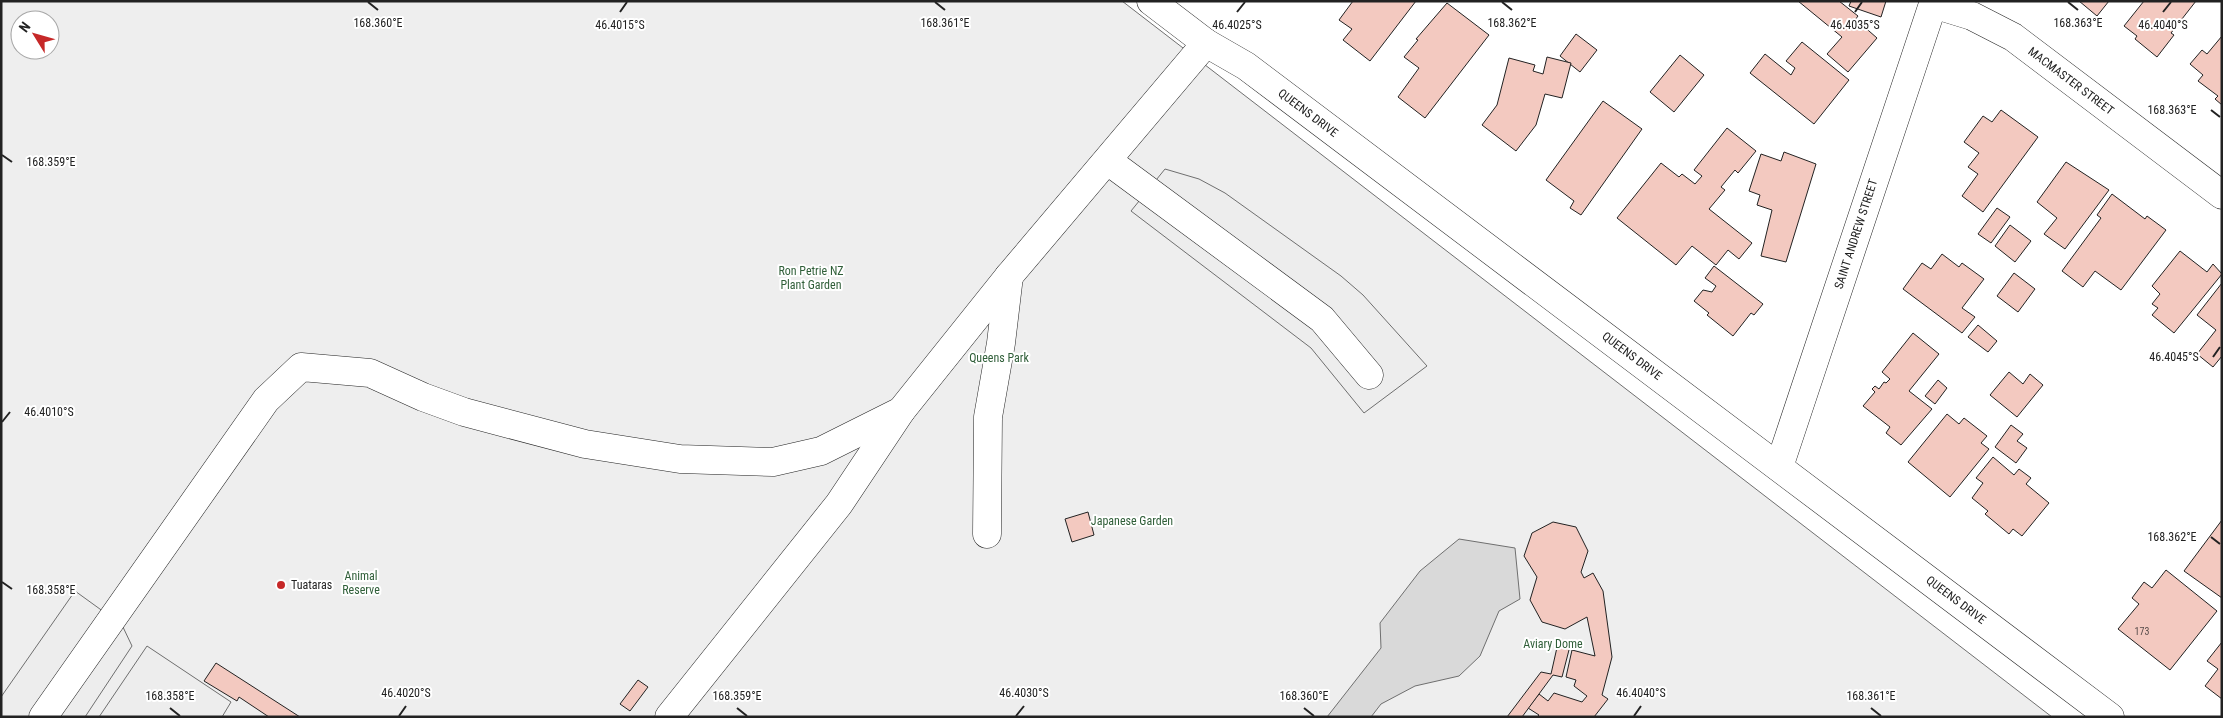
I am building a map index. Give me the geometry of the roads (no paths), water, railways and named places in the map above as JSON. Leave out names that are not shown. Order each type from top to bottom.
[{"type":"main road","name":"QUEENS DRIVE","points":[[1151,1],[1206,43],[1246,66],[1779,467],[2099,714]]},
{"type":"main road","name":"MACMASTER STREET","points":[[1933,3],[1972,16],[2013,37],[2222,195]]},
{"type":"main road","name":"SAINT ANDREW STREET","points":[[1779,467],[1933,3]]},
{"type":"main road","points":[[669,717],[840,504],[901,411],[1009,276],[1206,43]]},
{"type":"main road","points":[[1108,161],[1322,319],[1369,375]]},
{"type":"main road","points":[[987,534],[988,417],[1001,343],[1009,276]]},
{"type":"main road","points":[[43,717],[266,400],[302,368],[370,373],[423,397],[464,412],[585,444],[680,460],[773,462],[794,459],[821,452],[901,411]]},
{"type":"place","name":"Tuataras","points":[[281,585]]},
{"type":"park label","name":"Ron Petrie NZ Plant Garden","points":[[811,278]]},
{"type":"park label","name":"Queens Park","points":[[999,358]]},
{"type":"park label","name":"Japanese Garden","points":[[1132,521]]},
{"type":"park label","name":"Animal Reserve","points":[[361,583]]},
{"type":"park label","name":"Aviary Dome","points":[[1553,644]]}]
